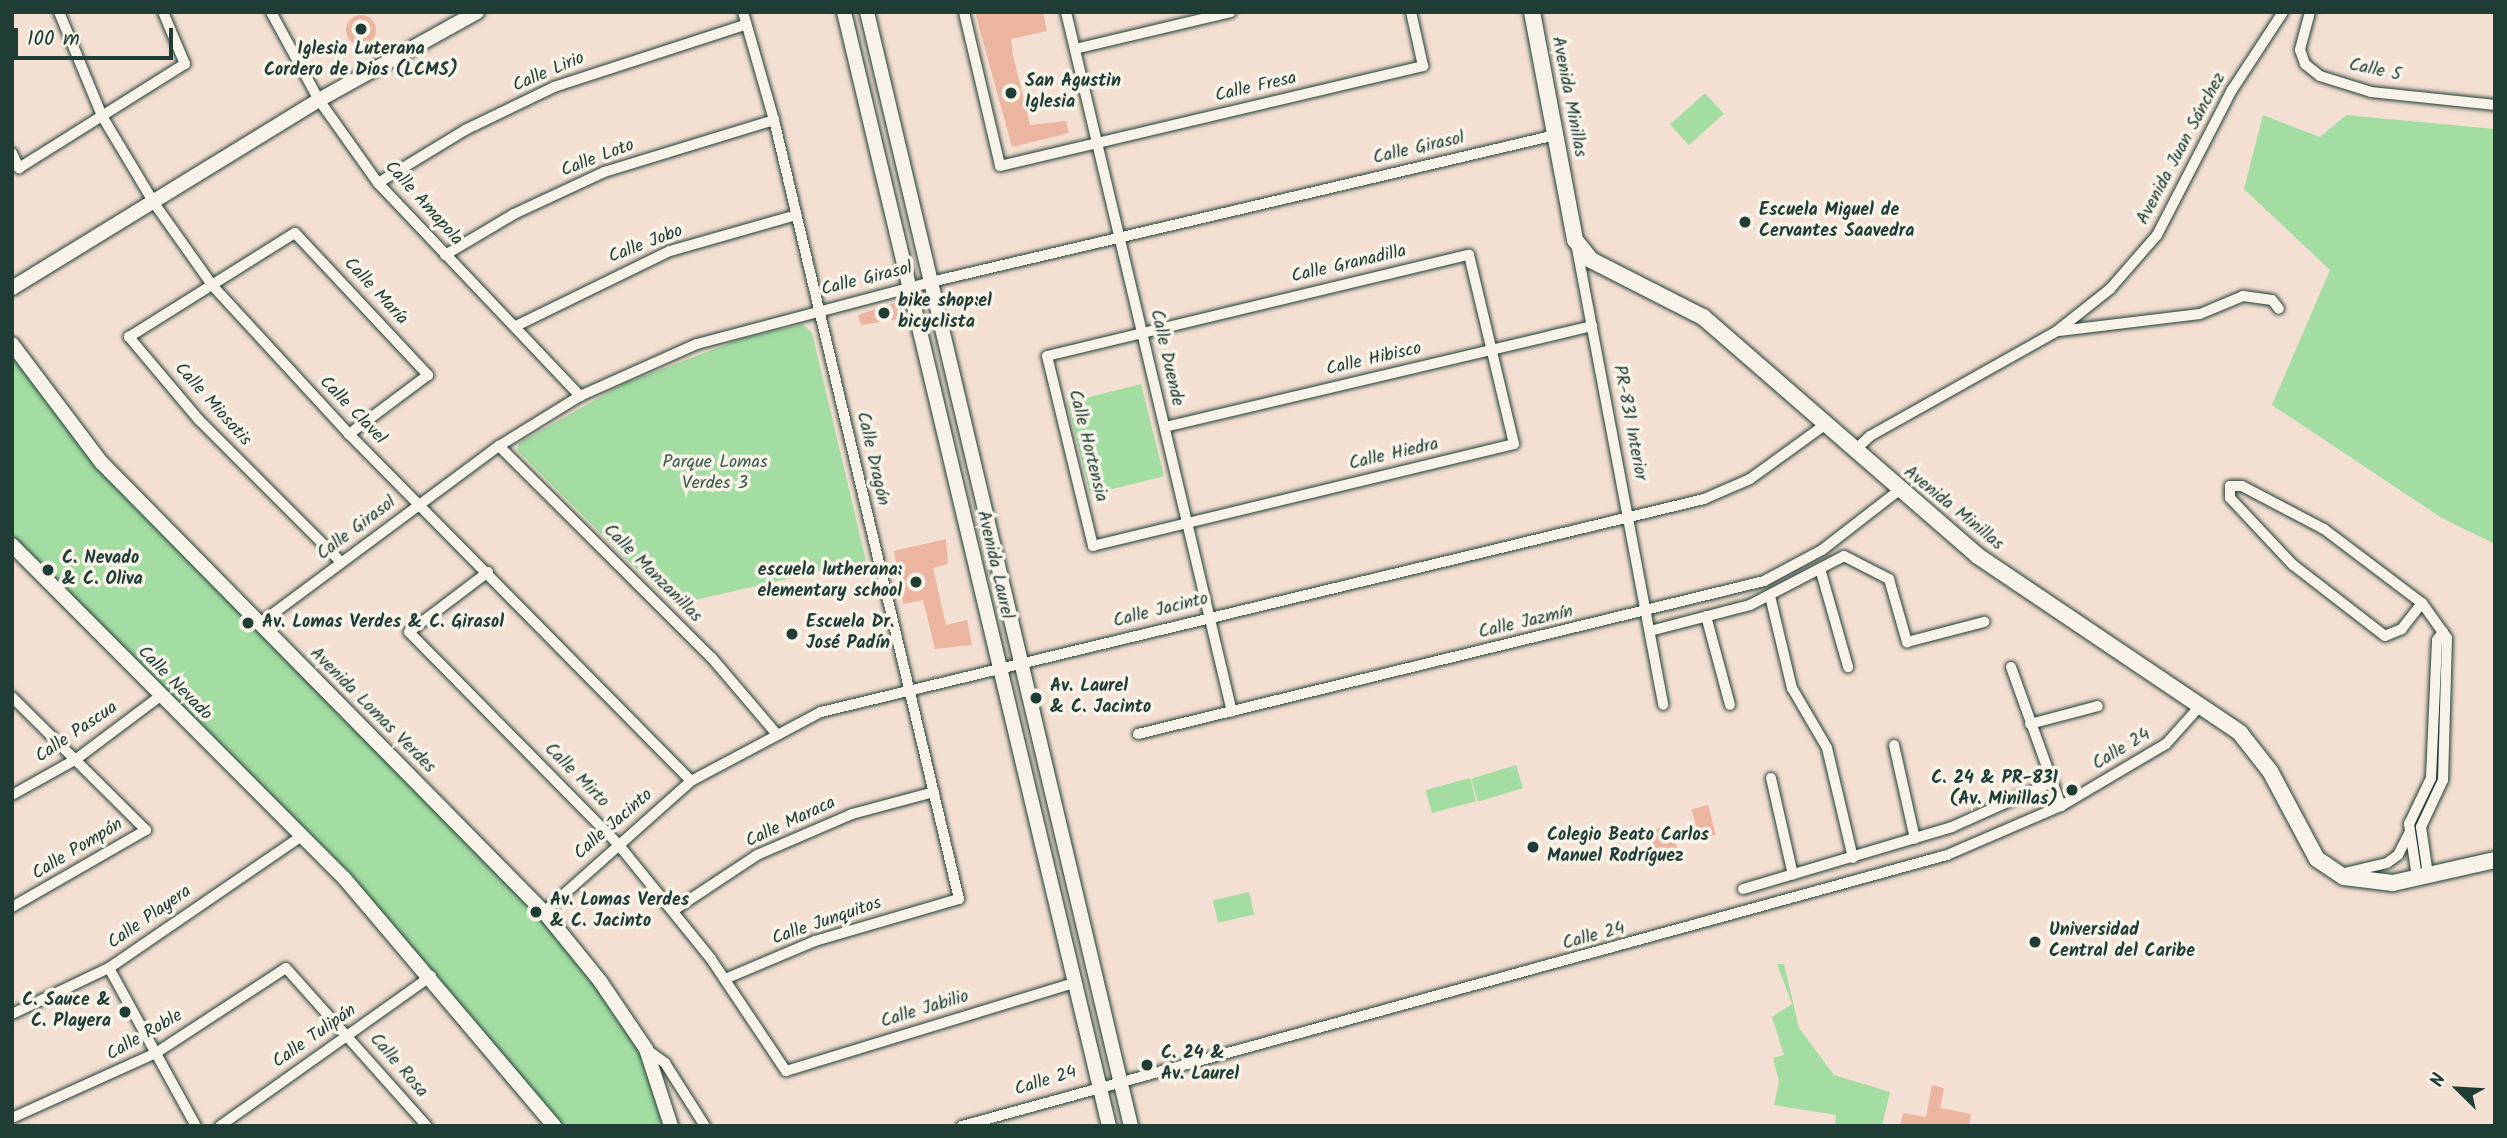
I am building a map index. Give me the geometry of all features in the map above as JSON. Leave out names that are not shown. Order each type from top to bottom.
[{"type":"main road","name":"Avenida Minillas","points":[[1532,12],[1575,240],[1605,270],[1703,317],[1898,491],[1978,556],[2240,733],[2270,771],[2317,859],[2340,874],[2393,883],[2495,860]]},
{"type":"street","name":"Calle Clavel","points":[[59,12],[102,116],[154,203],[212,285],[349,434],[488,572],[691,781]]},
{"type":"street","points":[[12,153],[19,168],[185,64],[163,12]]},
{"type":"street","name":"Calle Amapola","points":[[271,12],[319,100],[379,183],[580,396]]},
{"type":"street","points":[[12,288],[319,100],[477,12]]},
{"type":"street","name":"Calle Dragón","points":[[743,12],[774,120],[959,899],[943,904]]},
{"type":"street","name":"Avenida Laurel","points":[[844,12],[1108,1126]]},
{"type":"street","name":"Avenida Laurel","points":[[867,12],[1131,1126]]},
{"type":"street","name":"Calle Fresa","points":[[964,12],[1000,166],[1423,66],[1411,12]]},
{"type":"street","name":"Calle Duende","points":[[1066,12],[1232,712]]},
{"type":"street","points":[[1075,49],[1231,12]]},
{"type":"street","name":"Avenida Juan Sánchez","points":[[1854,451],[1870,436],[2057,331],[2110,289],[2157,235],[2232,90],[2283,12]]},
{"type":"street","name":"Calle 5","points":[[2310,12],[2300,50],[2305,64],[2320,76],[2371,92],[2495,105]]},
{"type":"street","name":"Calle Lirio","points":[[379,183],[465,130],[554,87],[746,25]]},
{"type":"street","name":"Calle Loto","points":[[445,255],[514,215],[604,172],[774,120]]},
{"type":"street","name":"Calle Girasol","points":[[259,624],[499,446],[580,396],[697,344],[819,309],[1556,135]]},
{"type":"street","name":"Calle Jobo","points":[[516,326],[670,251],[796,215]]},
{"type":"street","name":"Calle María","points":[[212,285],[295,233],[428,375],[349,434]]},
{"type":"street","name":"PR-831 Interior","points":[[1575,240],[1647,613],[1650,631],[1649,655],[1663,705]]},
{"type":"street","name":"Calle Granadilla","points":[[1142,333],[1469,255],[1491,350]]},
{"type":"street","name":"Calle Miosotis","points":[[212,285],[129,337],[199,420],[341,562]]},
{"type":"street","points":[[2057,331],[2200,314],[2243,296],[2272,300],[2279,309]]},
{"type":"street","name":"Calle Hibisco","points":[[1165,428],[1592,326]]},
{"type":"street","name":"Calle Hortensia","points":[[1142,333],[1047,356],[1093,546],[1188,522]]},
{"type":"street","name":"Avenida Lomas Verdes","points":[[12,344],[101,463],[544,912],[600,981],[646,1049],[671,1126]]},
{"type":"street","name":"Calle Hiedra","points":[[1188,522],[1514,444],[1491,350]]},
{"type":"street","name":"Calle Jacinto","points":[[544,912],[691,781],[775,732],[821,712],[909,688],[1704,499],[1750,479],[1826,424]]},
{"type":"street","name":"Calle Manzanillas","points":[[499,446],[712,658],[775,732]]},
{"type":"street","points":[[2422,603],[2402,629],[2385,636],[2293,565],[2230,498],[2230,486],[2255,492],[2324,528],[2422,603],[2442,632],[2447,647],[2443,780],[2420,838],[2423,876]]},
{"type":"street","name":"Calle Jazmín","points":[[1138,734],[1647,613],[1764,580],[1822,550],[1898,491]]},
{"type":"street","points":[[2242,510],[2255,492]]},
{"type":"street","name":"Calle Nevado","points":[[15,556],[300,837],[430,976],[554,1126]]},
{"type":"street","points":[[1650,631],[1770,596],[1821,572],[1844,556],[1889,579],[1907,642],[1984,622]]},
{"type":"street","name":"Calle Mirto","points":[[488,572],[409,632],[618,844],[674,910],[725,979],[786,1071]]},
{"type":"street","points":[[1821,572],[1848,667]]},
{"type":"street","points":[[1770,596],[1792,688],[1827,748],[1853,858]]},
{"type":"street","points":[[1706,616],[1730,705]]},
{"type":"street","points":[[2340,874],[2387,863],[2398,855],[2409,833],[2431,778],[2437,640],[2442,632]]},
{"type":"street","points":[[2011,667],[2050,783],[2061,806]]},
{"type":"street","points":[[12,697],[75,760]]},
{"type":"street","name":"Calle Pascua","points":[[12,795],[75,760],[159,698]]},
{"type":"street","points":[[2030,724],[2098,706]]},
{"type":"street","name":"Calle 24","points":[[962,1126],[1120,1079],[1743,915],[1947,855],[2061,806],[2166,744],[2200,706]]},
{"type":"street","points":[[1894,745],[1915,839]]},
{"type":"street","name":"Calle Pompón","points":[[12,907],[146,830],[75,760]]},
{"type":"street","points":[[1771,778],[1793,875]]},
{"type":"street","points":[[1743,889],[1915,839],[2050,783]]},
{"type":"street","name":"Calle Maraca","points":[[674,910],[757,855],[852,814],[934,792]]},
{"type":"street","points":[[2409,833],[2423,876]]},
{"type":"street","name":"Calle Playera","points":[[12,1014],[109,968],[300,837]]},
{"type":"street","name":"Calle Junquitos","points":[[725,979],[815,941],[943,904]]},
{"type":"street","points":[[109,968],[196,1126]]},
{"type":"street","name":"Calle Roble","points":[[12,1118],[156,1053],[286,968]]},
{"type":"street","name":"Calle Rosa","points":[[286,968],[424,1122]]},
{"type":"street","name":"Calle Tulipán","points":[[220,1126],[430,976]]},
{"type":"street","name":"Calle Jabilio","points":[[786,1071],[1074,983]]},
{"type":"street","points":[[646,1049],[665,1063],[705,1126]]},
{"type":"street","points":[[411,1126],[424,1122]]},
{"type":"green space","points":[[1705,93],[1724,114],[1689,145],[1670,124]]},
{"type":"green space","points":[[2263,115],[2320,137],[2346,115],[2495,129],[2495,544],[2442,518],[2272,405],[2330,270],[2244,189]]},
{"type":"green space","name":"Parque Lomas Verdes 3","points":[[803,324],[812,333],[866,561],[673,605],[517,450],[519,443],[623,384],[738,340]]},
{"type":"green space","points":[[12,344],[101,462],[544,912],[646,1049],[673,1126],[554,1126],[431,976],[12,545]]},
{"type":"green space","points":[[1141,384],[1164,476],[1090,495],[1067,402]]},
{"type":"green space","points":[[1516,765],[1523,788],[1478,802],[1471,779]]},
{"type":"green space","points":[[1470,778],[1476,801],[1432,813],[1426,790]]},
{"type":"green space","points":[[1249,892],[1254,914],[1218,923],[1213,900]]},
{"type":"green space","points":[[1777,964],[1784,964],[1799,1028],[1834,1075],[1890,1092],[1882,1126],[1835,1126],[1836,1115],[1774,1105],[1779,1082],[1773,1058],[1784,1055],[1772,1017],[1792,1004]]},
{"type":"building","name":"San Agustin Iglesia","points":[[975,12],[1043,12],[1047,31],[1011,39],[1013,55],[1030,125],[1066,121],[1069,133],[1012,147]]},
{"type":"building","name":"Iglesia Luterana Cordero de Dios (LCMS)","points":[[361,15],[372,19],[376,30],[372,41],[361,45],[350,41],[346,30],[350,19]]},
{"type":"building","name":"bike shop:el bicyclista","points":[[900,301],[905,318],[861,325],[858,315]]},
{"type":"building","name":"escuela lutherana: elementary school","points":[[946,539],[948,564],[933,568],[946,625],[967,620],[972,645],[935,649],[923,600],[903,604],[894,551]]},
{"type":"building","points":[[1708,805],[1716,835],[1700,839],[1692,809]]},
{"type":"building","points":[[1671,825],[1679,854],[1658,860],[1650,831]]},
{"type":"building","points":[[1932,1085],[1944,1088],[1940,1108],[1971,1114],[1969,1126],[1900,1126],[1903,1113],[1926,1117]]},
{"type":"place","name":"Iglesia Luterana Cordero de Dios (LCMS)","points":[[361,29]]},
{"type":"place","name":"San Agustin Iglesia","points":[[1011,93]]},
{"type":"place","name":"Escuela Miguel de Cervantes Saavedra","points":[[1745,222]]},
{"type":"place","name":"bike shop:el bicyclista","points":[[884,313]]},
{"type":"place","name":"C. Nevado & C. Oliva","points":[[48,570]]},
{"type":"place","name":"escuela lutherana: elementary school","points":[[916,582]]},
{"type":"place","name":"Av. Lomas Verdes & C. Girasol","points":[[248,623]]},
{"type":"place","name":"Escuela Dr. José Padín","points":[[792,634]]},
{"type":"place","name":"Av. Laurel & C. Jacinto","points":[[1036,698]]},
{"type":"place","name":"C. 24 & PR-831 (Av. Minillas)","points":[[2072,790]]},
{"type":"place","name":"Colegio Beato Carlos Manuel Rodríguez","points":[[1533,847]]},
{"type":"place","name":"Av. Lomas Verdes & C. Jacinto","points":[[536,912]]},
{"type":"place","name":"Universidad Central del Caribe","points":[[2035,942]]},
{"type":"place","name":"C. Sauce & C. Playera","points":[[125,1012]]},
{"type":"place","name":"C. 24 & Av. Laurel","points":[[1147,1065]]}]
